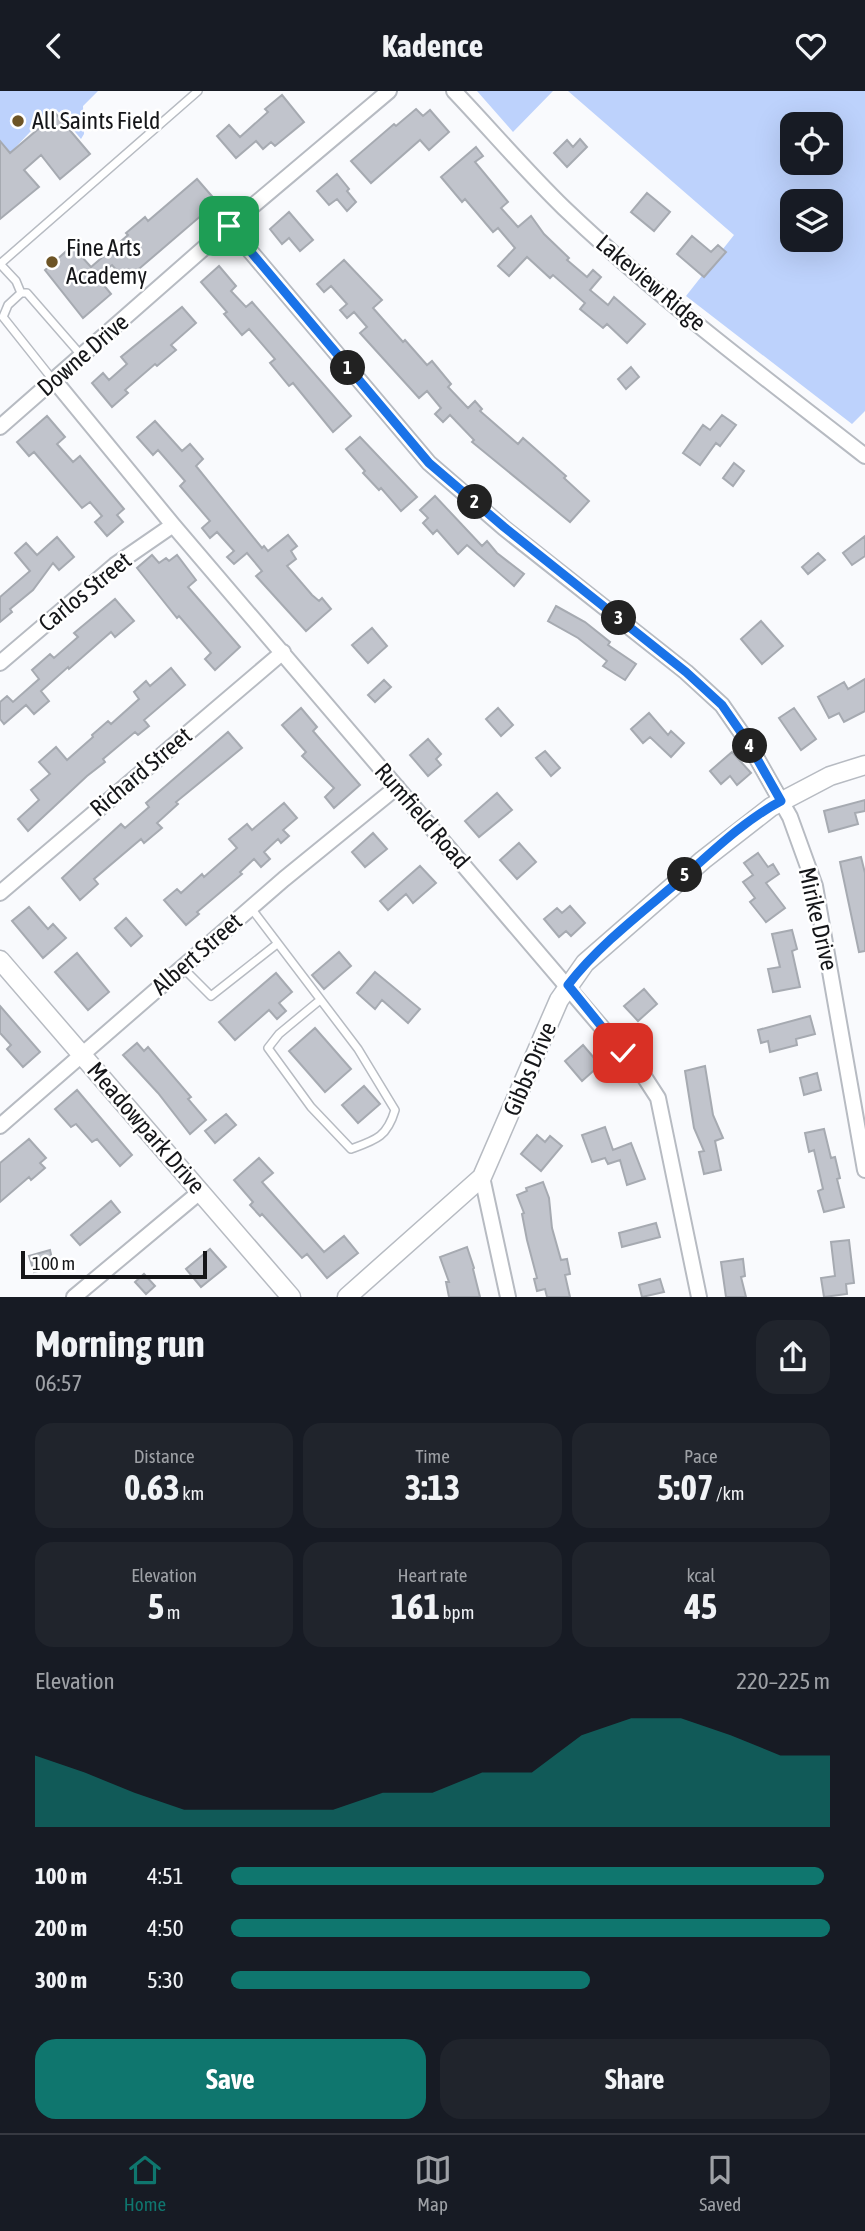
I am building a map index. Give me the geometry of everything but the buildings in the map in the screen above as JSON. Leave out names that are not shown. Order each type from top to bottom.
[{"type":"street","name":"Downe Drive","points":[[0,427],[229,226],[389,91]]},
{"type":"street","name":"Lakeview Ridge","points":[[454,91],[562,206],[600,241],[725,347],[865,456]]},
{"type":"street","name":"Mirike Drive","points":[[229,226],[429,463],[504,527],[686,672],[722,705],[747,741],[790,817],[815,886],[865,1170]]},
{"type":"street","name":"Rumfield Road","points":[[54,380],[173,525],[645,1078],[658,1098],[699,1297]]},
{"type":"street","name":"Carlos Street","points":[[0,663],[116,565],[173,525]]},
{"type":"street","name":"Richard Street","points":[[0,893],[283,652]]},
{"type":"street","name":"Gibbs Drive","points":[[347,1297],[482,1177],[559,1000],[585,963],[744,826],[781,801],[830,776],[865,765]]},
{"type":"street","name":"Albert Street","points":[[0,1126],[250,908],[397,787]]},
{"type":"street","name":"Meadowpark Drive","points":[[0,960],[291,1297]]},
{"type":"street","points":[[482,1177],[508,1297]]},
{"type":"street","points":[[74,1297],[201,1191]]},
{"type":"lane","points":[[21,293],[16,281],[0,264],[198,91]]},
{"type":"lane","points":[[54,380],[3,317],[8,305],[21,293],[27,293],[81,355]]},
{"type":"lane","points":[[250,908],[358,1049],[396,1110],[391,1125],[377,1140],[351,1149],[311,1107],[268,1048],[279,1034],[320,1000]]},
{"type":"lane","points":[[182,967],[211,996],[277,944]]},
{"type":"shaded area","name":"All Saints Field","points":[[0,91],[98,91],[83,106],[84,134],[81,139],[56,109],[40,117],[10,153],[0,141]]},
{"type":"shaded area","points":[[477,91],[553,91],[513,132]]},
{"type":"shaded area","points":[[568,91],[865,91],[865,411],[852,424],[686,296],[734,235]]},
{"type":"place","name":"All Saints Field","points":[[18,121]]},
{"type":"place","name":"Fine Arts Academy","points":[[52,262]]},
{"type":"route","points":[[229,226],[429,463],[504,527],[686,672],[722,705],[765,769],[781,801],[744,826],[656,901],[585,963],[568,985],[623,1053]]}]
